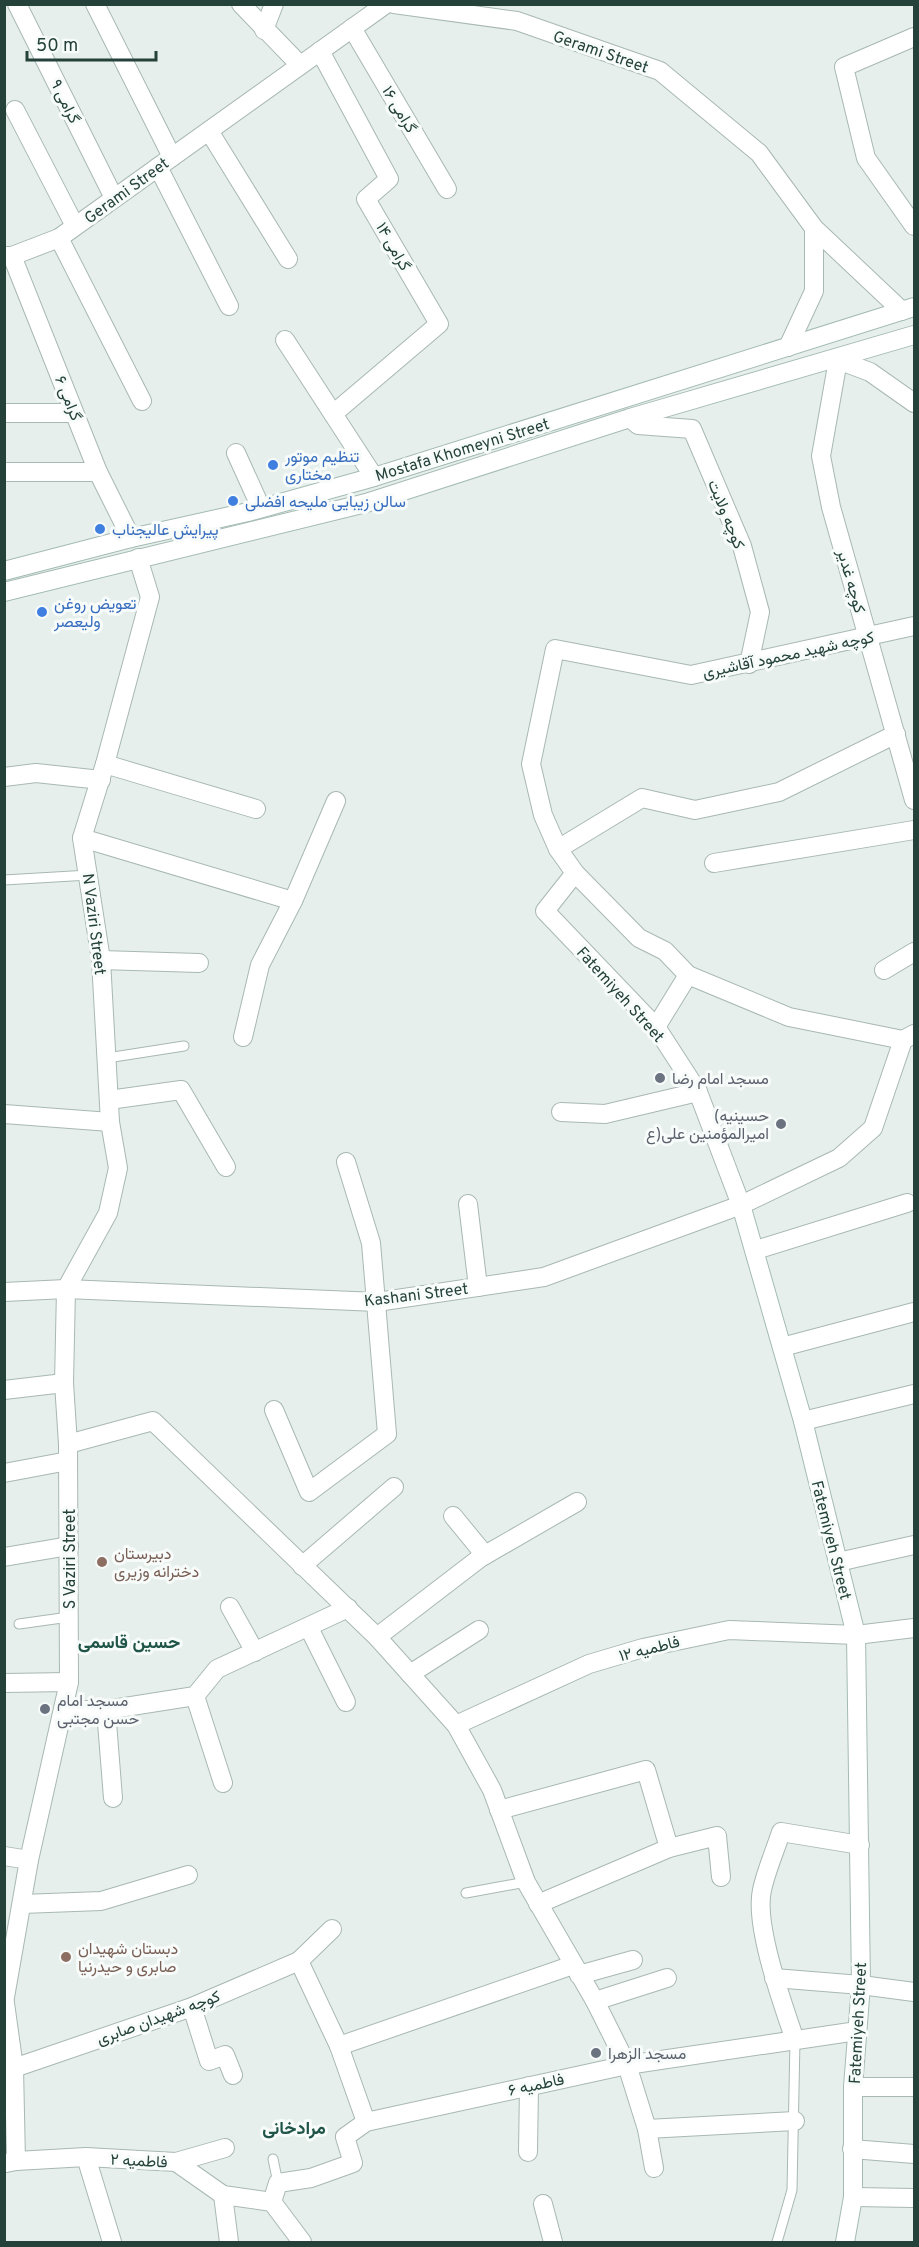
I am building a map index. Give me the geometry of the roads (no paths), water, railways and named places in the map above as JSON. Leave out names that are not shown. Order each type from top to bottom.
[{"type":"street","name":"گرامی ۹","points":[[17,4],[114,198]]},
{"type":"street","points":[[95,4],[229,306]]},
{"type":"street","points":[[241,4],[300,65]]},
{"type":"street","points":[[264,30],[274,4]]},
{"type":"street","name":"Gerami Street","points":[[8,256],[59,238],[386,4]]},
{"type":"street","name":"Gerami Street","points":[[394,4],[459,9],[517,21],[660,71],[759,153],[814,228],[908,309]]},
{"type":"street","name":"گرامی ۱۶","points":[[352,28],[447,189]]},
{"type":"street","points":[[915,37],[844,67],[866,158],[915,226]]},
{"type":"street","name":"گرامی ۱۴","points":[[320,51],[389,179],[366,199],[440,324],[333,414]]},
{"type":"street","points":[[15,110],[75,226]]},
{"type":"street","points":[[209,131],[288,259]]},
{"type":"street","points":[[788,347],[814,291],[814,228]]},
{"type":"street","points":[[59,238],[142,401]]},
{"type":"street","name":"گرامی ۶","points":[[8,256],[98,471],[131,538],[138,558]]},
{"type":"street","name":"Mostafa Khomeyni Street","points":[[4,571],[131,538],[261,508],[374,477],[908,309]]},
{"type":"street","name":"Mostafa Khomeyni Street","points":[[4,592],[366,503],[630,418],[838,360],[915,335]]},
{"type":"street","points":[[285,340],[374,477]]},
{"type":"street","points":[[838,360],[870,372],[915,403]]},
{"type":"street","name":"کوچه غدیر","points":[[838,360],[821,456],[831,507],[915,800]]},
{"type":"street","points":[[4,413],[74,413]]},
{"type":"street","name":"کوچه ولایت","points":[[630,418],[638,425],[692,429],[742,546],[760,612],[749,664]]},
{"type":"street","points":[[236,453],[261,508]]},
{"type":"street","points":[[4,472],[98,471]]},
{"type":"street","name":"N Vaziri Street","points":[[66,1289],[108,1214],[118,1168],[110,1122],[101,960],[82,838],[103,772],[150,597],[138,558]]},
{"type":"street","name":"کوچه شهید محمود آقاشیری","points":[[558,849],[543,815],[531,764],[555,648],[691,675],[915,626]]},
{"type":"street","points":[[896,734],[779,792],[695,810],[642,798],[558,849],[575,873],[639,938],[666,951],[688,975],[789,1017],[909,1037]]},
{"type":"street","points":[[4,777],[36,773],[103,772],[256,809]]},
{"type":"street","points":[[243,1037],[261,965],[293,901],[336,801]]},
{"type":"street","points":[[714,863],[915,830]]},
{"type":"street","points":[[82,838],[293,901]]},
{"type":"street","name":"Fatemiyeh Street","points":[[575,873],[545,911],[656,1027],[698,1092],[756,1251],[856,1635],[861,1984],[853,2087],[853,2196],[845,2242]]},
{"type":"street","points":[[884,970],[915,952]]},
{"type":"street","points":[[101,960],[199,963]]},
{"type":"street","points":[[656,1027],[688,975]]},
{"type":"street","name":"Kashani Street","points":[[4,1292],[66,1289],[377,1302],[544,1277],[741,1205],[838,1158],[873,1128],[909,1037]]},
{"type":"street","points":[[109,1100],[182,1090],[226,1167]]},
{"type":"street","points":[[561,1112],[605,1114],[698,1092]]},
{"type":"street","points":[[4,1114],[110,1122]]},
{"type":"street","points":[[274,1410],[309,1492],[387,1434],[382,1402],[377,1302],[371,1243],[346,1162]]},
{"type":"street","points":[[756,1251],[907,1203]]},
{"type":"street","points":[[468,1204],[478,1287]]},
{"type":"street","name":"S Vaziri Street","points":[[10,2162],[14,2068],[5,2003],[29,1860],[69,1682],[68,1453],[64,1383],[66,1289]]},
{"type":"street","points":[[782,1347],[915,1312]]},
{"type":"street","points":[[4,1390],[64,1383]]},
{"type":"street","points":[[802,1421],[915,1394]]},
{"type":"street","points":[[4,1473],[68,1453],[153,1421],[377,1637],[456,1725],[492,1790],[526,1882],[595,2001],[627,2065],[647,2129],[654,2168]]},
{"type":"street","points":[[302,1566],[394,1487]]},
{"type":"street","points":[[377,1637],[485,1555],[577,1502]]},
{"type":"street","points":[[453,1516],[485,1555]]},
{"type":"street","points":[[838,1562],[915,1545]]},
{"type":"street","points":[[4,1557],[69,1546]]},
{"type":"street","points":[[230,1607],[255,1652]]},
{"type":"street","points":[[64,1710],[106,1710],[195,1696],[217,1669],[348,1608]]},
{"type":"street","points":[[309,1628],[346,1702]]},
{"type":"street","name":"فاطمیه ۱۲","points":[[456,1725],[589,1664],[643,1648],[729,1630],[856,1635],[915,1628]]},
{"type":"street","points":[[410,1674],[479,1630]]},
{"type":"street","points":[[4,1683],[69,1682]]},
{"type":"street","points":[[195,1696],[223,1783]]},
{"type":"street","points":[[106,1710],[112,1798]]},
{"type":"street","points":[[499,1810],[646,1770],[669,1848]]},
{"type":"street","points":[[795,2040],[774,1978],[764,1926],[761,1892],[781,1832],[860,1845]]},
{"type":"street","points":[[538,1904],[669,1848],[717,1836],[721,1877]]},
{"type":"street","points":[[4,1856],[29,1860]]},
{"type":"street","points":[[22,1904],[101,1901],[188,1875]]},
{"type":"street","name":"کوچه شهیدان صابری","points":[[14,2068],[192,2007],[299,1960],[332,1929]]},
{"type":"street","points":[[299,1960],[339,2046],[366,2122],[345,2137],[354,2163],[311,2178],[278,2183],[272,2202],[302,2242]]},
{"type":"street","points":[[339,2046],[576,1970],[633,1960]]},
{"type":"street","points":[[595,2001],[667,1978]]},
{"type":"street","points":[[774,1978],[861,1984],[915,1992]]},
{"type":"street","points":[[192,2007],[209,2061],[225,2055],[233,2075]]},
{"type":"street","name":"فاطمیه ۶","points":[[366,2122],[627,2065],[857,2031]]},
{"type":"street","points":[[528,2152],[529,2086]]},
{"type":"street","points":[[853,2087],[915,2087]]},
{"type":"street","points":[[647,2129],[795,2121]]},
{"type":"street","points":[[176,2162],[225,2148]]},
{"type":"street","points":[[852,2149],[915,2154]]},
{"type":"street","points":[[86,2157],[112,2242]]},
{"type":"street","name":"فاطمیه ۲","points":[[10,2162],[86,2157],[176,2162],[223,2195],[272,2202]]},
{"type":"street","points":[[223,2195],[230,2242]]},
{"type":"street","points":[[853,2196],[915,2198]]},
{"type":"street","points":[[543,2204],[553,2242]]},
{"type":"lane","points":[[4,880],[89,875]]},
{"type":"lane","points":[[106,1058],[184,1046]]},
{"type":"lane","points":[[19,1624],[69,1617]]},
{"type":"lane","points":[[466,1893],[526,1882]]},
{"type":"lane","points":[[777,2242],[792,2190],[795,2040]]},
{"type":"lane","points":[[273,2159],[278,2183]]},
{"type":"place","name":"تنظیم موتور مختاری","points":[[273,465]]},
{"type":"place","name":"سالن زیبایی ملیحه افضلی","points":[[233,501]]},
{"type":"place","name":"پیرایش عالیجناب","points":[[100,529]]},
{"type":"place","name":"تعویض روغن ولیعصر","points":[[42,612]]},
{"type":"place","name":"مسجد امام رضا","points":[[660,1078]]},
{"type":"place","name":"(حسینیه امیرالمؤمنین علی(ع","points":[[781,1124]]},
{"type":"place","name":"دبیرستان دخترانه وزیری","points":[[102,1562]]},
{"type":"place","name":"مسجد امام حسن مجتبی","points":[[45,1709]]},
{"type":"place","name":"دبستان شهیدان صابری و حیدرنیا","points":[[66,1957]]},
{"type":"place","name":"مسجد الزهرا","points":[[596,2053]]},
{"type":"district","name":"حسین قاسمی","points":[[129,1642]]},
{"type":"district","name":"مرادخانی","points":[[294,2128]]}]
